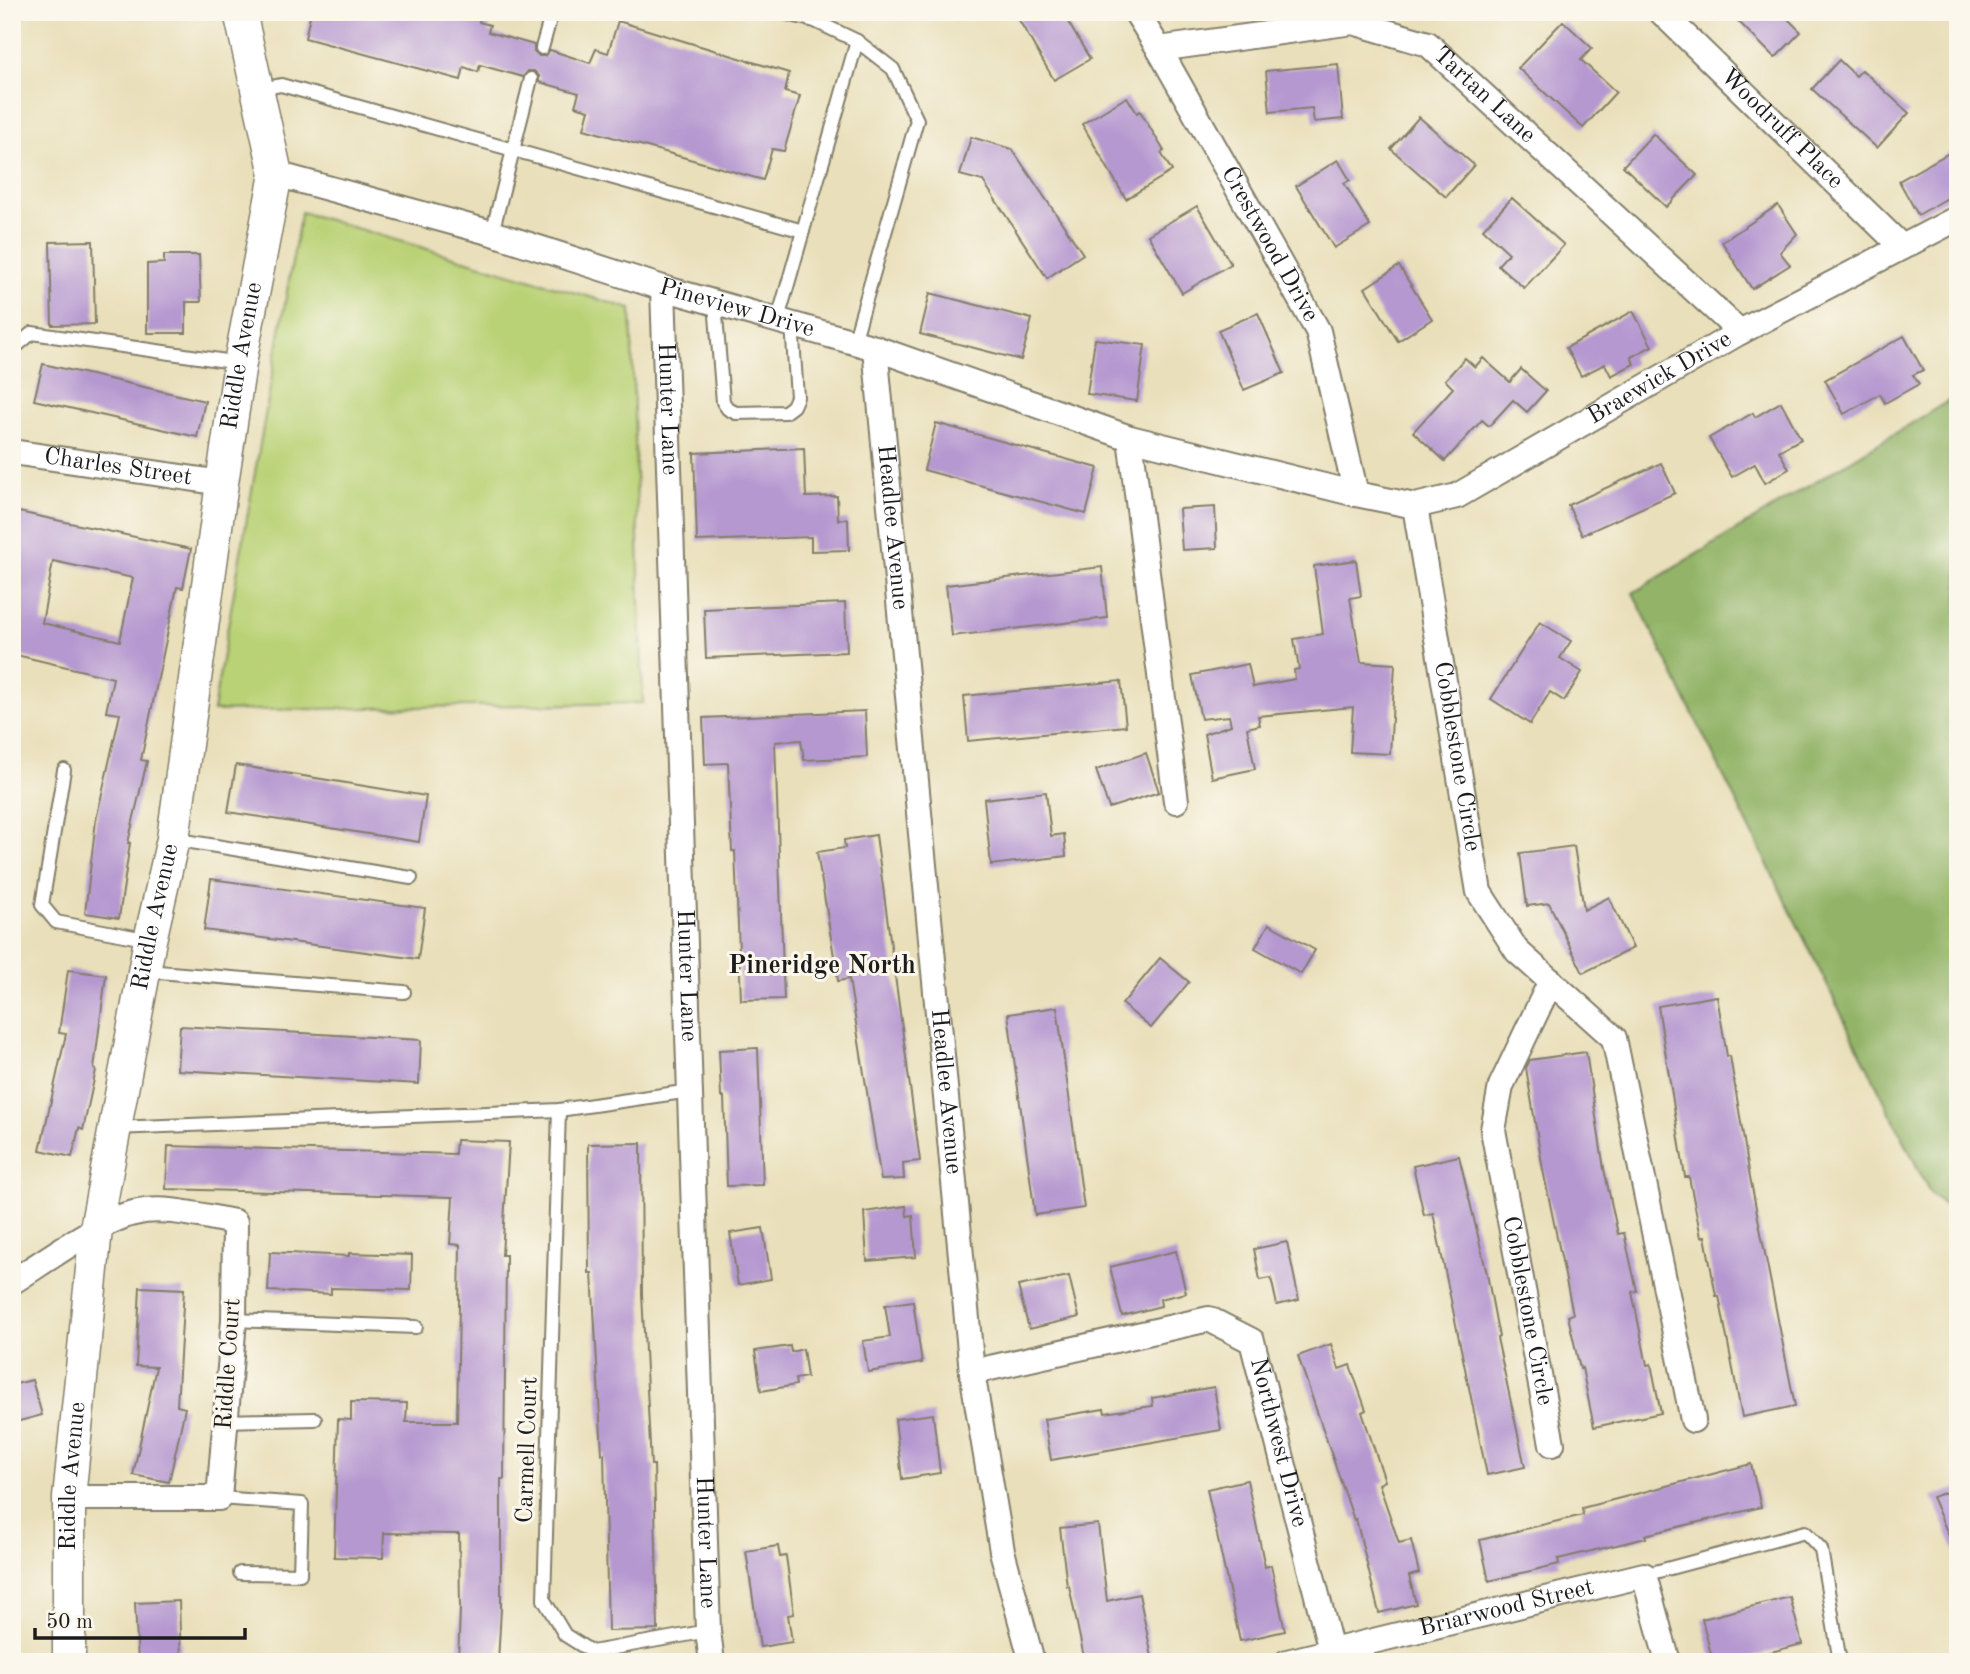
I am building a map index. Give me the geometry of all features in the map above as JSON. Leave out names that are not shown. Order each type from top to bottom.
[{"type":"street","points":[[240,12],[276,174]]},
{"type":"street","name":"Crestwood Drive","points":[[1136,12],[1318,331],[1356,494]]},
{"type":"street","name":"Woodruff Place","points":[[1661,12],[1902,247]]},
{"type":"street","name":"Tartan Lane","points":[[1159,49],[1353,22],[1428,44],[1740,332]]},
{"type":"street","name":"Pineview Drive","points":[[276,174],[492,233],[663,288],[864,345],[1130,438],[1356,494]]},
{"type":"street","name":"Riddle Avenue","points":[[69,1662],[69,1498],[96,1229],[173,839],[240,363],[276,174]]},
{"type":"street","name":"Braewick Drive","points":[[1356,494],[1416,506],[1457,496],[1740,332],[1958,218]]},
{"type":"street","name":"Hunter Lane","points":[[663,288],[708,1631],[712,1662]]},
{"type":"street","name":"Headlee Avenue","points":[[864,345],[972,1372],[1002,1551],[1032,1662]]},
{"type":"street","points":[[1130,438],[1176,801]]},
{"type":"street","name":"Charles Street","points":[[12,452],[222,483]]},
{"type":"street","name":"Cobblestone Circle","points":[[1416,506],[1479,892],[1517,951],[1614,1038],[1693,1420]]},
{"type":"street","name":"Cobblestone Circle","points":[[1551,981],[1502,1086],[1493,1130],[1552,1444]]},
{"type":"street","name":"Riddle Court","points":[[96,1229],[134,1213],[166,1211],[235,1222],[233,1320],[219,1498]]},
{"type":"street","points":[[12,1282],[96,1229]]},
{"type":"street","name":"Northwest Drive","points":[[972,1372],[1209,1318],[1252,1341],[1333,1656]]},
{"type":"street","points":[[69,1498],[219,1498]]},
{"type":"street","points":[[1644,1575],[1668,1662]]},
{"type":"street","name":"Briarwood Street","points":[[1287,1662],[1333,1656],[1644,1575]]},
{"type":"lane","points":[[542,48],[552,12]]},
{"type":"lane","points":[[780,12],[815,21],[857,41],[893,69],[917,120],[864,345]]},
{"type":"lane","points":[[715,303],[723,402],[728,409],[736,413],[785,412],[793,406],[797,397],[785,322],[803,231],[857,41]]},
{"type":"lane","points":[[492,233],[531,79]]},
{"type":"lane","points":[[257,90],[281,85],[803,231]]},
{"type":"lane","points":[[12,350],[32,333],[240,363]]},
{"type":"lane","points":[[64,770],[42,905],[57,922],[148,955],[404,992]]},
{"type":"lane","points":[[173,839],[411,878]]},
{"type":"lane","points":[[115,1128],[559,1111],[690,1091]]},
{"type":"lane","name":"Carmell Court","points":[[559,1111],[544,1600],[565,1635],[592,1652],[708,1631]]},
{"type":"lane","points":[[233,1320],[416,1327]]},
{"type":"lane","points":[[224,1420],[315,1419]]},
{"type":"lane","points":[[219,1498],[302,1504],[300,1574],[240,1573]]},
{"type":"lane","points":[[1644,1575],[1805,1532],[1821,1549],[1840,1662]]},
{"type":"green space","points":[[301,212],[631,309],[643,703],[213,711]]},
{"type":"green space","points":[[1958,395],[1958,1217],[1930,1193],[1633,593]]},
{"type":"building","points":[[311,12],[481,12],[479,22],[490,25],[488,32],[534,45],[534,51],[539,56],[545,56],[550,50],[590,63],[596,49],[608,53],[618,21],[789,73],[785,92],[800,96],[784,151],[772,149],[763,180],[584,129],[589,110],[575,106],[579,93],[539,82],[539,76],[534,71],[528,71],[523,77],[480,65],[478,72],[464,67],[461,80],[305,38]]},
{"type":"building","points":[[1032,12],[1062,12],[1090,59],[1054,80],[1019,20]]},
{"type":"building","points":[[1729,12],[1781,12],[1801,32],[1775,58]]},
{"type":"building","points":[[1563,21],[1592,48],[1581,60],[1616,92],[1583,128],[1518,68]]},
{"type":"building","points":[[1839,60],[1856,76],[1862,70],[1909,113],[1877,148],[1812,89]]},
{"type":"building","points":[[1338,64],[1343,119],[1314,122],[1312,108],[1270,112],[1266,71]]},
{"type":"building","points":[[1127,97],[1137,113],[1140,111],[1164,151],[1161,153],[1172,171],[1126,199],[1082,124]]},
{"type":"building","points":[[1419,117],[1474,165],[1446,197],[1391,149]]},
{"type":"building","points":[[1653,134],[1697,175],[1666,207],[1623,166]]},
{"type":"building","points":[[971,137],[1012,149],[1083,254],[1047,278],[983,181],[960,175]]},
{"type":"building","points":[[1958,148],[1958,192],[1918,215],[1899,181]]},
{"type":"building","points":[[1338,160],[1350,180],[1344,183],[1370,226],[1334,248],[1296,186]]},
{"type":"building","points":[[1512,198],[1564,245],[1524,288],[1498,265],[1509,253],[1483,229]]},
{"type":"building","points":[[1778,205],[1797,234],[1780,252],[1790,265],[1752,289],[1722,242]]},
{"type":"building","points":[[1197,206],[1231,264],[1182,293],[1148,235]]},
{"type":"building","points":[[93,241],[95,324],[52,325],[50,242]]},
{"type":"building","points":[[164,255],[199,255],[201,302],[186,302],[186,333],[147,333],[147,264],[164,263]]},
{"type":"building","points":[[1399,266],[1432,319],[1398,341],[1365,288]]},
{"type":"building","points":[[930,293],[1032,319],[1021,360],[920,334]]},
{"type":"building","points":[[1633,311],[1652,346],[1631,357],[1634,364],[1611,376],[1605,364],[1581,376],[1566,348]]},
{"type":"building","points":[[1258,313],[1284,373],[1244,390],[1218,330]]},
{"type":"building","points":[[1904,336],[1923,370],[1913,375],[1919,384],[1885,403],[1880,394],[1844,414],[1825,380]]},
{"type":"building","points":[[1095,339],[1145,345],[1137,401],[1087,394]]},
{"type":"building","points":[[1465,358],[1475,367],[1483,358],[1510,382],[1521,369],[1546,391],[1527,412],[1513,400],[1489,426],[1482,420],[1445,461],[1413,432],[1453,388],[1445,380]]},
{"type":"building","points":[[43,364],[205,401],[197,437],[34,400]]},
{"type":"building","points":[[1781,402],[1801,439],[1779,451],[1789,469],[1765,483],[1755,464],[1732,477],[1709,438],[1753,413],[1755,417]]},
{"type":"building","points":[[936,423],[1098,468],[1086,514],[924,470]]},
{"type":"building","points":[[804,448],[806,497],[837,496],[838,520],[848,519],[849,550],[811,551],[811,537],[697,541],[694,453]]},
{"type":"building","points":[[1661,463],[1675,493],[1582,535],[1568,505]]},
{"type":"building","points":[[1215,507],[1217,548],[1182,550],[1179,509]]},
{"type":"building","points":[[19,512],[191,549],[183,588],[177,587],[141,760],[147,761],[128,843],[119,918],[85,913],[96,820],[120,714],[106,712],[113,678],[12,654],[12,550]],"holes":[[[53,561],[133,578],[120,641],[42,623]]]},
{"type":"building","points":[[1356,560],[1361,596],[1350,598],[1361,662],[1395,664],[1390,754],[1350,752],[1353,707],[1258,716],[1260,725],[1247,728],[1255,769],[1212,778],[1204,734],[1231,725],[1229,716],[1201,719],[1192,675],[1248,664],[1253,687],[1295,679],[1294,670],[1299,669],[1294,639],[1323,634],[1314,566]]},
{"type":"building","points":[[1102,567],[1107,618],[952,636],[946,585]]},
{"type":"building","points":[[845,603],[847,652],[706,658],[704,609]]},
{"type":"building","points":[[1540,622],[1571,641],[1560,658],[1582,672],[1564,701],[1550,692],[1530,724],[1491,699]]},
{"type":"building","points":[[1121,681],[1126,726],[968,741],[964,696]]},
{"type":"building","points":[[865,711],[867,757],[804,760],[801,740],[775,742],[784,999],[741,1000],[735,851],[732,851],[728,763],[705,764],[703,718]]},
{"type":"building","points":[[1146,753],[1159,792],[1109,808],[1096,770]]},
{"type":"building","points":[[236,765],[426,796],[419,842],[228,812]]},
{"type":"building","points":[[1046,792],[1051,836],[1064,834],[1066,856],[991,865],[984,799]]},
{"type":"building","points":[[876,835],[920,1161],[903,1163],[904,1179],[881,1180],[849,979],[838,981],[817,852],[845,848],[844,840]]},
{"type":"building","points":[[1574,846],[1584,910],[1609,897],[1633,948],[1583,973],[1549,903],[1527,906],[1520,853]]},
{"type":"building","points":[[211,879],[425,908],[418,959],[204,930]]},
{"type":"building","points":[[1269,924],[1315,950],[1301,974],[1255,948]]},
{"type":"building","points":[[1160,958],[1189,982],[1151,1028],[1122,1004]]},
{"type":"building","points":[[68,970],[106,975],[96,1070],[83,1130],[79,1128],[72,1157],[40,1150],[66,1034],[59,1033]]},
{"type":"building","points":[[1717,996],[1795,1406],[1742,1417],[1705,1236],[1701,1237],[1689,1177],[1685,1177],[1658,1006]]},
{"type":"building","points":[[1057,1007],[1084,1208],[1035,1215],[1008,1014]]},
{"type":"building","points":[[180,1026],[421,1040],[419,1084],[177,1070]]},
{"type":"building","points":[[758,1048],[763,1185],[727,1186],[724,1097],[721,1097],[719,1050]]},
{"type":"building","points":[[1586,1052],[1604,1169],[1618,1234],[1624,1233],[1637,1291],[1632,1292],[1647,1365],[1651,1364],[1661,1413],[1594,1427],[1568,1316],[1573,1314],[1543,1170],[1526,1068],[1530,1060]]},
{"type":"building","points":[[456,1140],[509,1142],[502,1255],[506,1255],[504,1479],[501,1479],[501,1609],[498,1662],[458,1662],[459,1534],[384,1533],[383,1558],[334,1557],[338,1419],[351,1420],[351,1402],[407,1403],[406,1422],[457,1422],[460,1245],[450,1244],[453,1197],[166,1189],[168,1146],[455,1154]]},
{"type":"building","points":[[641,1143],[642,1294],[651,1465],[654,1465],[658,1630],[608,1631],[604,1454],[592,1273],[589,1273],[588,1144]]},
{"type":"building","points":[[1459,1156],[1487,1274],[1499,1337],[1497,1338],[1525,1467],[1487,1475],[1433,1213],[1424,1215],[1413,1166]]},
{"type":"building","points":[[906,1206],[907,1216],[913,1215],[916,1257],[867,1261],[864,1212]]},
{"type":"building","points":[[763,1228],[771,1279],[738,1285],[730,1233]]},
{"type":"building","points":[[1287,1242],[1299,1300],[1277,1305],[1271,1278],[1260,1280],[1254,1249]]},
{"type":"building","points":[[1176,1251],[1186,1293],[1160,1299],[1161,1306],[1122,1316],[1110,1267]]},
{"type":"building","points":[[270,1252],[349,1256],[349,1253],[412,1255],[411,1290],[331,1288],[331,1294],[268,1291]]},
{"type":"building","points":[[1069,1276],[1079,1317],[1029,1329],[1018,1286]]},
{"type":"building","points":[[140,1287],[184,1289],[177,1406],[185,1408],[169,1482],[133,1475],[156,1367],[136,1366]]},
{"type":"building","points":[[913,1301],[922,1363],[868,1372],[863,1341],[890,1337],[885,1305]]},
{"type":"building","points":[[1331,1344],[1339,1369],[1350,1365],[1366,1410],[1362,1412],[1385,1481],[1379,1484],[1399,1543],[1411,1540],[1419,1573],[1409,1576],[1416,1604],[1379,1613],[1356,1519],[1354,1520],[1298,1356]]},
{"type":"building","points":[[790,1346],[791,1352],[803,1349],[807,1377],[795,1379],[796,1385],[761,1391],[755,1351]]},
{"type":"building","points":[[32,1380],[42,1415],[12,1423],[12,1385]]},
{"type":"building","points":[[1214,1387],[1221,1430],[1051,1460],[1044,1419],[1104,1409],[1105,1413],[1153,1406],[1152,1398]]},
{"type":"building","points":[[933,1414],[940,1473],[902,1479],[895,1419]]},
{"type":"building","points":[[1751,1464],[1761,1507],[1645,1535],[1646,1538],[1558,1559],[1559,1564],[1489,1581],[1480,1540],[1583,1515],[1582,1508]]},
{"type":"building","points":[[1247,1480],[1265,1567],[1271,1565],[1285,1631],[1240,1641],[1207,1489]]},
{"type":"building","points":[[1958,1488],[1958,1557],[1932,1497]]},
{"type":"building","points":[[1098,1524],[1107,1601],[1139,1594],[1153,1662],[1085,1662],[1067,1586],[1060,1528]]},
{"type":"building","points":[[778,1546],[780,1557],[786,1556],[794,1614],[788,1615],[792,1642],[760,1647],[746,1551]]},
{"type":"building","points":[[1790,1597],[1802,1644],[1732,1662],[1713,1662],[1702,1619]]},
{"type":"building","points":[[179,1601],[181,1662],[138,1662],[135,1603]]},
{"type":"district","name":"Pineridge North","points":[[822,966]]}]
